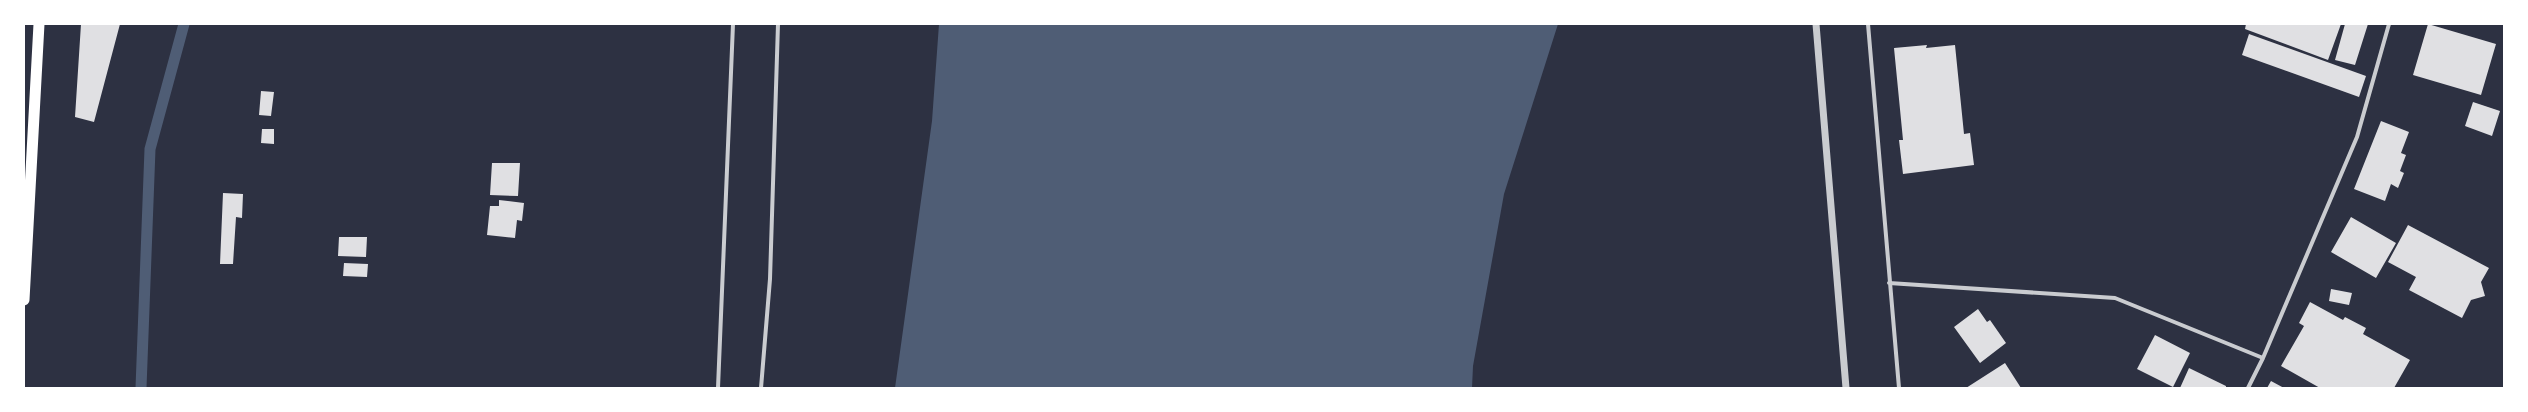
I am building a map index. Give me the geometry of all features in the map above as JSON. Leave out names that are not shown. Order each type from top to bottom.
[{"type":"highway","points":[[24,300],[39,24]]},
{"type":"street","points":[[718,388],[733,24]]},
{"type":"street","points":[[761,388],[770,279],[778,24]]},
{"type":"street","points":[[1816,24],[1846,388]]},
{"type":"street","points":[[1868,24],[1899,388]]},
{"type":"street","points":[[2248,388],[2263,358],[2357,137],[2389,24]]},
{"type":"street","points":[[1890,283],[2115,298],[2263,358]]},
{"type":"water","points":[[939,24],[1558,24],[1504,194],[1473,366],[1472,388],[895,388],[932,121]]},
{"type":"building","points":[[81,24],[120,24],[94,122],[75,117]]},
{"type":"building","points":[[2246,24],[2341,24],[2328,60],[2245,29]]},
{"type":"building","points":[[2345,24],[2368,24],[2355,65],[2335,60]]},
{"type":"building","points":[[2428,24],[2496,44],[2481,95],[2413,75]]},
{"type":"building","points":[[2249,34],[2366,76],[2359,97],[2242,55]]},
{"type":"building","points":[[1927,45],[1926,48],[1955,45],[1964,134],[1970,133],[1974,165],[1903,174],[1899,140],[1903,140],[1894,48]]},
{"type":"building","points":[[261,91],[274,92],[271,116],[259,115]]},
{"type":"building","points":[[2473,102],[2500,111],[2492,136],[2465,126]]},
{"type":"building","points":[[2381,121],[2409,132],[2401,153],[2406,155],[2400,171],[2404,173],[2398,188],[2391,184],[2385,201],[2354,189]]},
{"type":"building","points":[[262,129],[274,129],[274,144],[261,143]]},
{"type":"building","points":[[492,163],[520,163],[518,196],[490,195]]},
{"type":"building","points":[[223,193],[243,194],[242,218],[236,217],[233,264],[220,264]]},
{"type":"building","points":[[499,200],[524,203],[522,221],[517,220],[515,238],[487,235],[490,206],[499,206]]},
{"type":"building","points":[[2351,217],[2396,243],[2376,278],[2331,252]]},
{"type":"building","points":[[2408,225],[2489,268],[2481,282],[2485,296],[2471,300],[2462,318],[2409,290],[2416,277],[2388,262]]},
{"type":"building","points":[[339,237],[367,237],[366,257],[338,256]]},
{"type":"building","points":[[344,263],[368,264],[367,277],[343,276]]},
{"type":"building","points":[[2331,289],[2352,293],[2349,305],[2329,301]]},
{"type":"building","points":[[2310,302],[2343,320],[2345,317],[2366,328],[2363,334],[2410,360],[2394,388],[2320,388],[2281,366],[2304,326],[2299,323]]},
{"type":"building","points":[[1978,309],[1987,322],[1990,320],[2006,343],[1980,363],[1954,327]]},
{"type":"building","points":[[2155,335],[2190,353],[2173,387],[2137,369]]},
{"type":"building","points":[[2005,363],[2021,388],[1966,388]]},
{"type":"building","points":[[2189,368],[2226,386],[2226,388],[2180,388]]},
{"type":"building","points":[[2271,381],[2284,388],[2267,388]]},
{"type":"waterway","points":[[141,388],[150,149],[184,24]]}]
